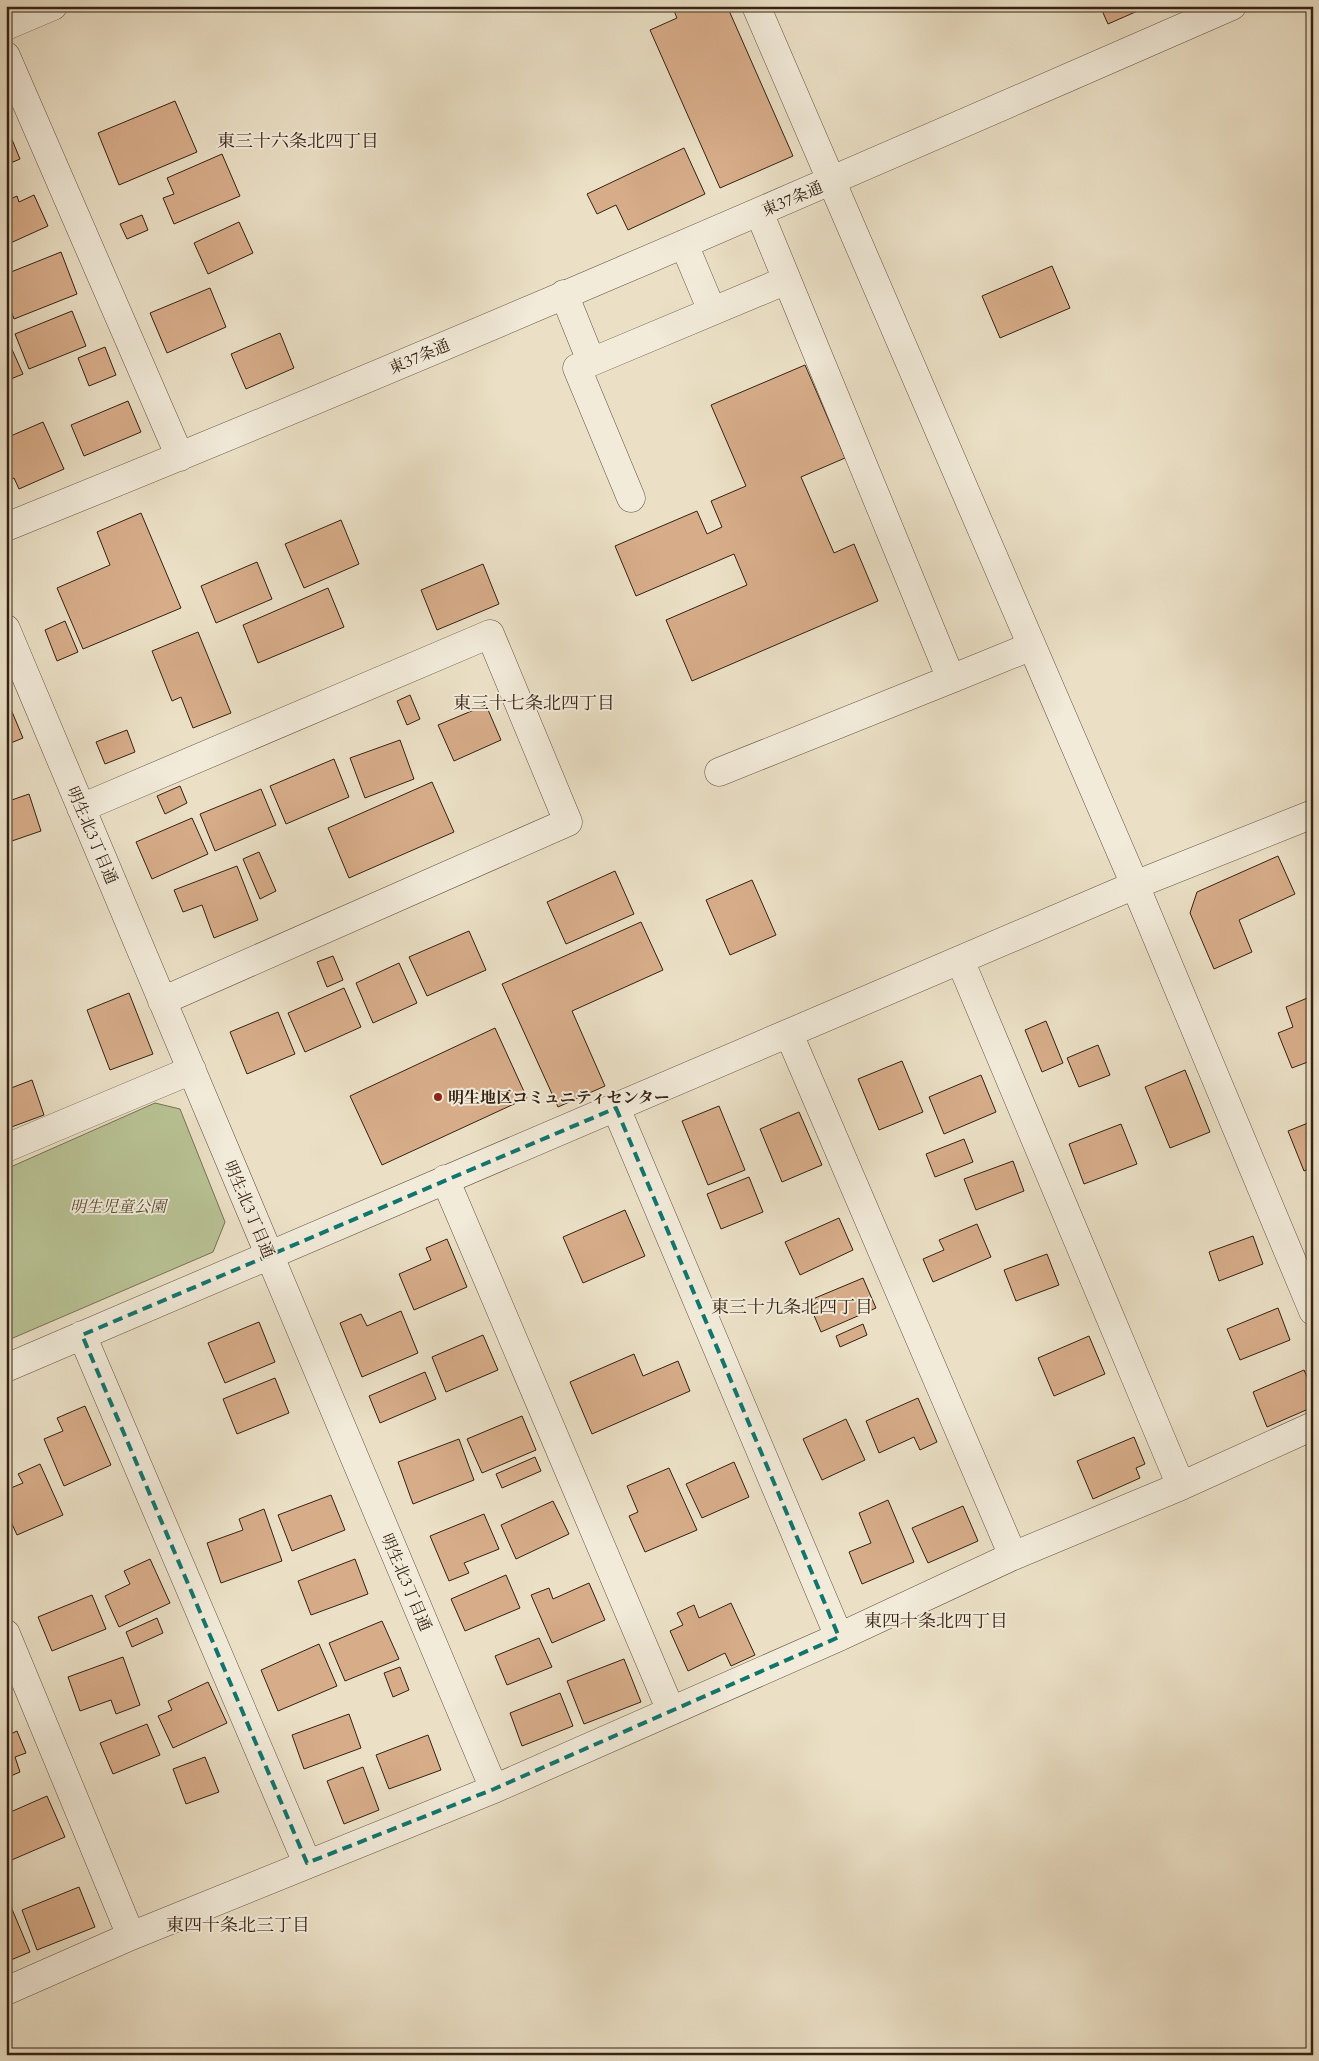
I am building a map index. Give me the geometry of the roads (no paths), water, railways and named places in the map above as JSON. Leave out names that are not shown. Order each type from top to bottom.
[{"type":"street","points":[[6,26],[53,6]]},
{"type":"street","points":[[756,6],[830,182],[1135,884],[1313,1311]]},
{"type":"street","name":"東37条通","points":[[6,527],[180,457],[830,182],[1232,6]]},
{"type":"street","points":[[6,56],[180,457]]},
{"type":"street","points":[[759,212],[951,679]]},
{"type":"street","points":[[684,244],[712,311]]},
{"type":"street","points":[[631,498],[577,368],[787,280]]},
{"type":"street","points":[[564,294],[591,362]]},
{"type":"street","name":"明生北3丁目通","points":[[6,629],[494,1789]]},
{"type":"street","points":[[81,808],[490,634],[568,822],[162,1000]]},
{"type":"street","points":[[719,772],[1032,646]]},
{"type":"street","points":[[6,1368],[269,1254],[789,1034],[1135,884],[1313,814]]},
{"type":"street","points":[[960,960],[1181,1486]]},
{"type":"street","points":[[789,1034],[1013,1556]]},
{"type":"street","points":[[6,1148],[192,1070]]},
{"type":"street","points":[[616,1108],[839,1637]]},
{"type":"street","points":[[445,1179],[671,1711]]},
{"type":"street","points":[[82,1335],[307,1863]]},
{"type":"street","points":[[6,1991],[131,1936],[307,1863],[494,1789],[839,1637],[1013,1556],[1181,1486],[1313,1426]]},
{"type":"street","points":[[6,1634],[131,1936]]},
{"type":"place","name":"明生地区コミュニティセンター","points":[[438,1097]]},
{"type":"district","name":"東三十六条北四丁目","points":[[298,141]]},
{"type":"district","name":"東三十七条北四丁目","points":[[534,703]]},
{"type":"district","name":"東三十九条北四丁目","points":[[792,1307]]},
{"type":"district","name":"東四十条北四丁目","points":[[936,1621]]},
{"type":"district","name":"東四十条北三丁目","points":[[238,1925]]},
{"type":"park label","name":"明生児童公園","points":[[118,1206]]}]
